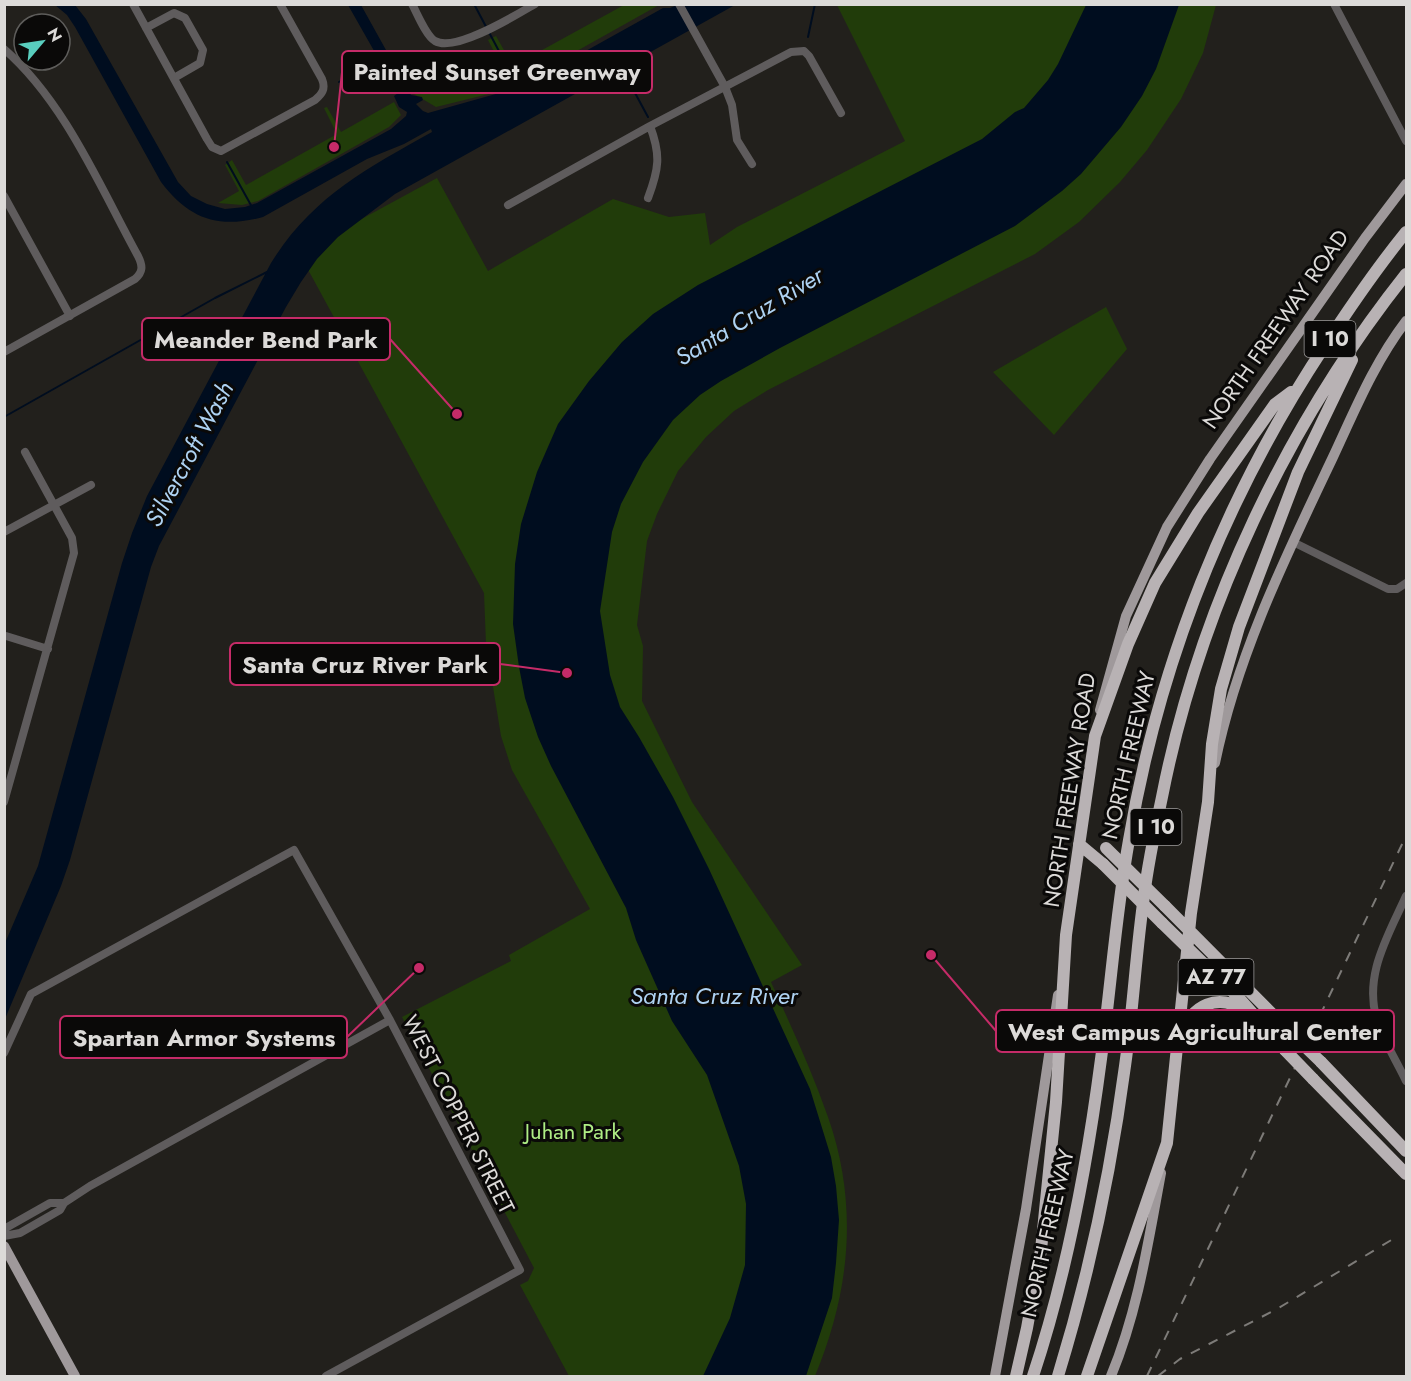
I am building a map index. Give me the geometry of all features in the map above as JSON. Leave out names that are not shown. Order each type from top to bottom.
[{"type":"highway","name":"NORTH FREEWAY","points":[[1033,1377],[1066,1253],[1092,1124],[1128,840],[1158,706],[1198,590],[1235,503],[1284,408],[1360,292],[1407,232]]},
{"type":"highway","name":"NORTH FREEWAY","points":[[1058,1377],[1081,1296],[1107,1181],[1126,1062],[1144,895],[1162,795],[1188,698],[1221,598],[1280,469],[1311,412],[1374,317],[1407,274]]},
{"type":"highway","points":[[1087,1377],[1167,1143],[1189,931],[1208,802],[1215,725],[1221,689],[1239,627],[1302,463],[1374,317]]},
{"type":"highway","points":[[1095,736],[1134,628],[1171,555],[1275,404],[1299,385]]},
{"type":"highway","name":"NORTH FREEWAY ROAD","points":[[1066,935],[1095,736]]},
{"type":"highway","name":"AZ 77","points":[[1079,844],[1106,848],[1407,1151]]},
{"type":"highway","name":"AZ 77","points":[[1079,844],[1103,864],[1238,997],[1285,1050],[1407,1174]]},
{"type":"highway","points":[[1016,1377],[1041,1251],[1050,1178],[1066,935]]},
{"type":"highway","points":[[1174,1074],[1186,1023],[1193,1013],[1204,1005],[1219,1001],[1235,1005],[1268,1032]]},
{"type":"main road","name":"NORTH FREEWAY ROAD","points":[[1095,736],[1106,682],[1126,616],[1167,527],[1210,459],[1365,238],[1407,184]]},
{"type":"main road","points":[[1208,802],[1215,760],[1246,652],[1293,542],[1375,367],[1407,321]]},
{"type":"main road","name":"NORTH FREEWAY ROAD","points":[[995,1377],[1026,1209],[1066,935]]},
{"type":"main road","points":[[1111,1377],[1126,1337],[1138,1293],[1167,1143]]},
{"type":"main road","points":[[4,1246],[75,1377]]},
{"type":"street","points":[[133,4],[215,151],[228,149],[315,100],[326,90],[280,4]]},
{"type":"street","points":[[412,4],[434,42],[449,42],[477,36],[535,4]]},
{"type":"street","points":[[679,4],[725,87],[732,105],[737,140],[752,164]]},
{"type":"street","points":[[1334,4],[1407,141]]},
{"type":"street","points":[[146,28],[174,13],[185,18],[203,50],[200,63],[174,78]]},
{"type":"street","points":[[4,50],[43,90],[78,146],[138,256],[143,270],[135,279],[4,352]]},
{"type":"street","points":[[508,205],[650,126],[791,52],[803,50],[813,63],[841,113]]},
{"type":"street","points":[[648,198],[658,168],[656,142],[650,126]]},
{"type":"street","points":[[4,196],[70,316]]},
{"type":"street","points":[[4,802],[74,553],[72,538],[25,452]]},
{"type":"street","points":[[4,532],[91,485]]},
{"type":"street","points":[[1293,542],[1388,589],[1397,589],[1407,583]]},
{"type":"street","points":[[6,636],[48,649]]},
{"type":"street","name":"WEST COPPER STREET","points":[[4,1053],[31,994],[294,850],[390,1020],[520,1270],[326,1377]]},
{"type":"street","points":[[1407,896],[1379,957],[1373,984],[1373,1005],[1378,1025],[1407,1081]]},
{"type":"street","points":[[4,1236],[20,1233],[60,1210],[64,1203],[90,1186],[390,1020]]},
{"type":"street","points":[[4,1230],[50,1203],[64,1203]]},
{"type":"green space","points":[[624,5],[659,5],[509,89],[436,107],[414,94],[487,82],[504,71],[488,40],[496,36],[513,66]]},
{"type":"green space","name":"Juhan Park","points":[[837,5],[1216,5],[1203,53],[1181,99],[1147,150],[1120,182],[1079,222],[1035,254],[768,390],[734,411],[706,437],[678,471],[657,514],[647,541],[637,625],[643,646],[642,701],[692,802],[802,965],[771,982],[815,1083],[838,1150],[847,1215],[843,1280],[827,1344],[815,1376],[569,1376],[520,1285],[528,1281],[534,1268],[402,1017],[511,961],[509,955],[590,909],[512,770],[501,736],[486,644],[484,593],[299,253],[437,178],[488,271],[613,199],[669,217],[705,213],[710,245],[737,227],[905,141]]},
{"type":"green space","points":[[394,102],[401,115],[389,127],[258,201],[242,205],[218,203],[239,191],[225,165],[232,160],[246,185],[337,134],[324,108],[327,107],[341,132]]},
{"type":"green space","points":[[1106,307],[1127,349],[1054,435],[993,372]]},
{"type":"water","name":"Silvercroft Wash","points":[[55,5],[75,5],[86,19],[178,182],[191,196],[225,209],[257,203],[391,129],[406,116],[407,112],[399,107],[394,96],[398,93],[348,5],[361,5],[411,95],[422,97],[423,100],[416,104],[428,113],[510,90],[539,77],[663,8],[677,5],[735,5],[395,194],[338,237],[317,259],[286,307],[159,546],[151,567],[70,860],[5,1019],[5,943],[38,866],[122,563],[147,496],[271,263],[287,240],[304,220],[342,187],[363,172],[432,132],[431,129],[404,144],[367,159],[263,217],[232,222],[206,218],[182,205],[161,182],[72,22],[72,12],[63,12]]},
{"type":"water","name":"Santa Cruz River","points":[[1086,5],[1179,5],[1156,69],[1142,96],[1121,127],[1081,174],[1015,226],[780,348],[700,395],[673,420],[643,462],[621,504],[612,532],[600,611],[610,675],[620,707],[673,797],[709,869],[810,1089],[831,1157],[836,1186],[839,1220],[832,1298],[806,1376],[703,1376],[730,1318],[745,1265],[746,1204],[739,1166],[707,1075],[672,1021],[636,940],[626,908],[538,737],[525,698],[513,624],[515,564],[521,524],[537,472],[558,424],[589,381],[622,342],[653,314],[698,285],[982,139],[1015,112],[1024,108],[1048,80]]},
{"type":"waterway","points":[[474,4],[518,87]]},
{"type":"waterway","points":[[808,37],[815,4]]},
{"type":"waterway","points":[[339,82],[381,60]]},
{"type":"waterway","points":[[621,67],[648,117]]},
{"type":"waterway","points":[[227,162],[252,207]]},
{"type":"waterway","points":[[4,417],[215,298],[267,272]]},
{"type":"railway","points":[[1147,1376],[1406,836]]},
{"type":"railway","points":[[1158,1376],[1180,1359],[1277,1309],[1393,1239]]},
{"type":"place","name":"Painted Sunset Greenway","points":[[334,147]]},
{"type":"place","name":"Meander Bend Park","points":[[457,414]]},
{"type":"place","name":"Santa Cruz River Park","points":[[567,673]]},
{"type":"place","name":"West Campus Agricultural Center","points":[[931,955]]},
{"type":"place","name":"Spartan Armor Systems","points":[[419,968]]}]
